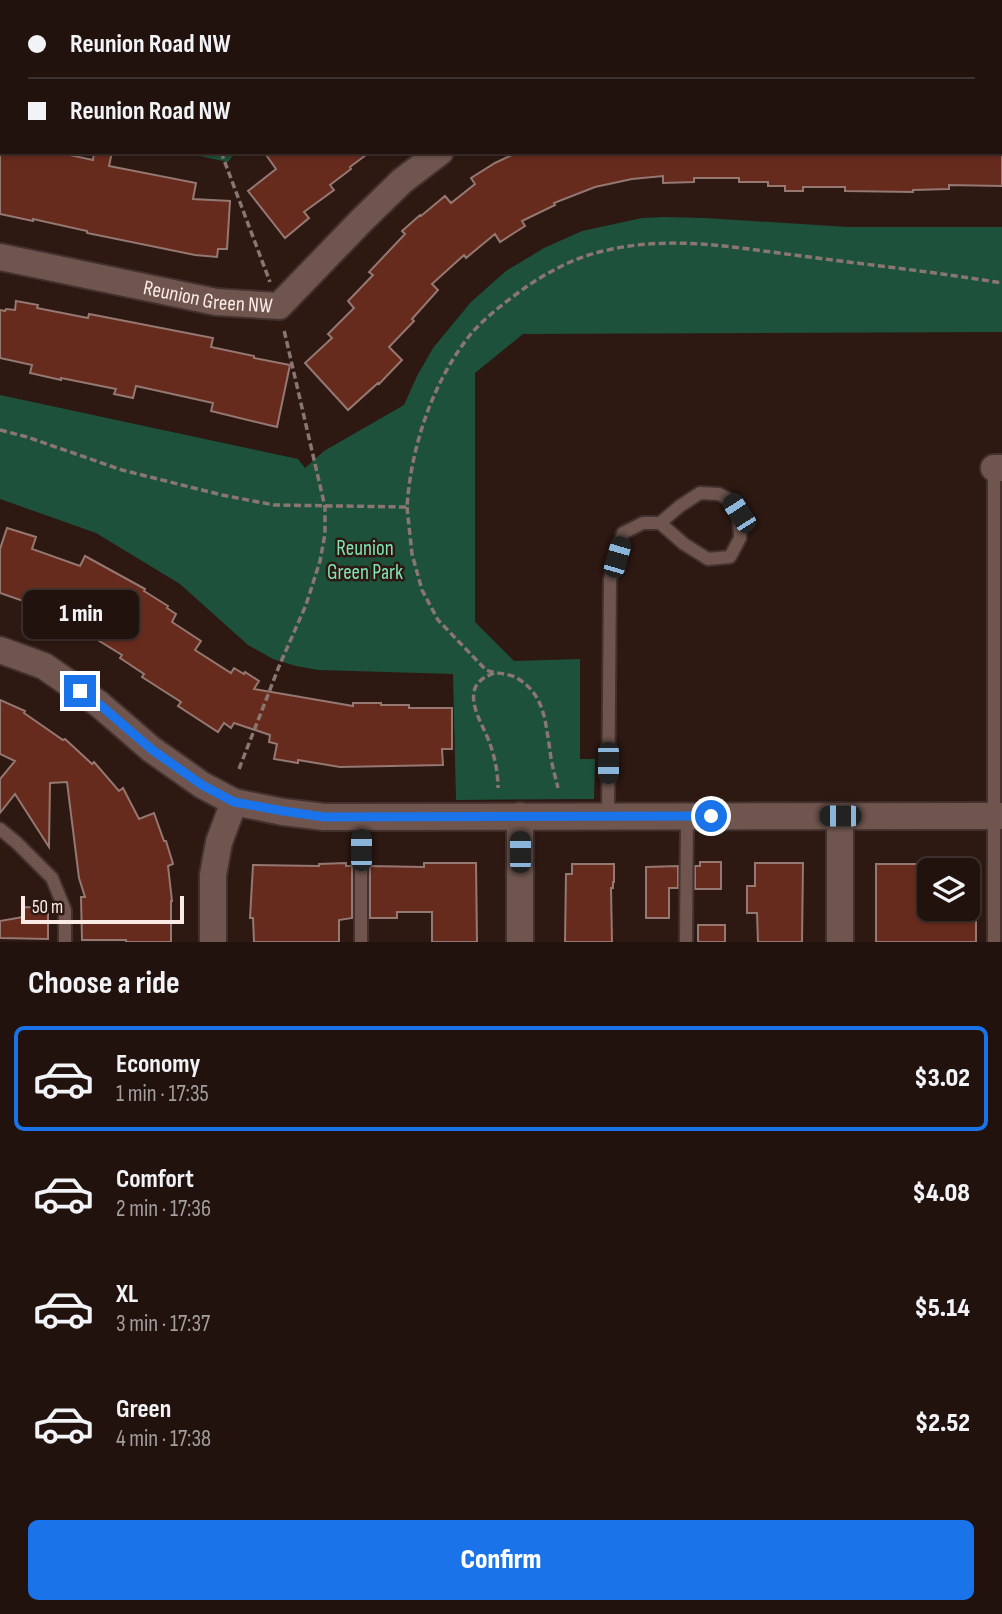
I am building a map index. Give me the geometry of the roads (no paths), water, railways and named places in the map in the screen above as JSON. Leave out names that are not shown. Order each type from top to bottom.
[{"type":"street","name":"Reunion Green NW","points":[[0,257],[216,302],[279,306],[402,181],[437,154]]},
{"type":"street","points":[[0,650],[44,666],[99,704],[151,749],[202,785],[234,802],[283,811],[324,817],[998,816]]},
{"type":"street","points":[[213,942],[213,875],[219,842],[234,802]]},
{"type":"street","points":[[520,816],[520,942]]},
{"type":"street","points":[[840,816],[840,942]]},
{"type":"lane","points":[[994,942],[998,816],[998,468]]},
{"type":"lane","points":[[608,816],[610,580],[623,533],[643,523],[660,523],[700,494],[719,494],[730,500],[739,513],[740,538],[730,557],[708,559],[684,544],[660,523]]},
{"type":"lane","points":[[361,816],[361,942]]},
{"type":"lane","points":[[686,942],[687,816]]},
{"type":"lane","points":[[0,829],[52,878],[65,910],[65,942]]},
{"type":"park label","name":"Reunion Green Park","points":[[365,560]]}]
